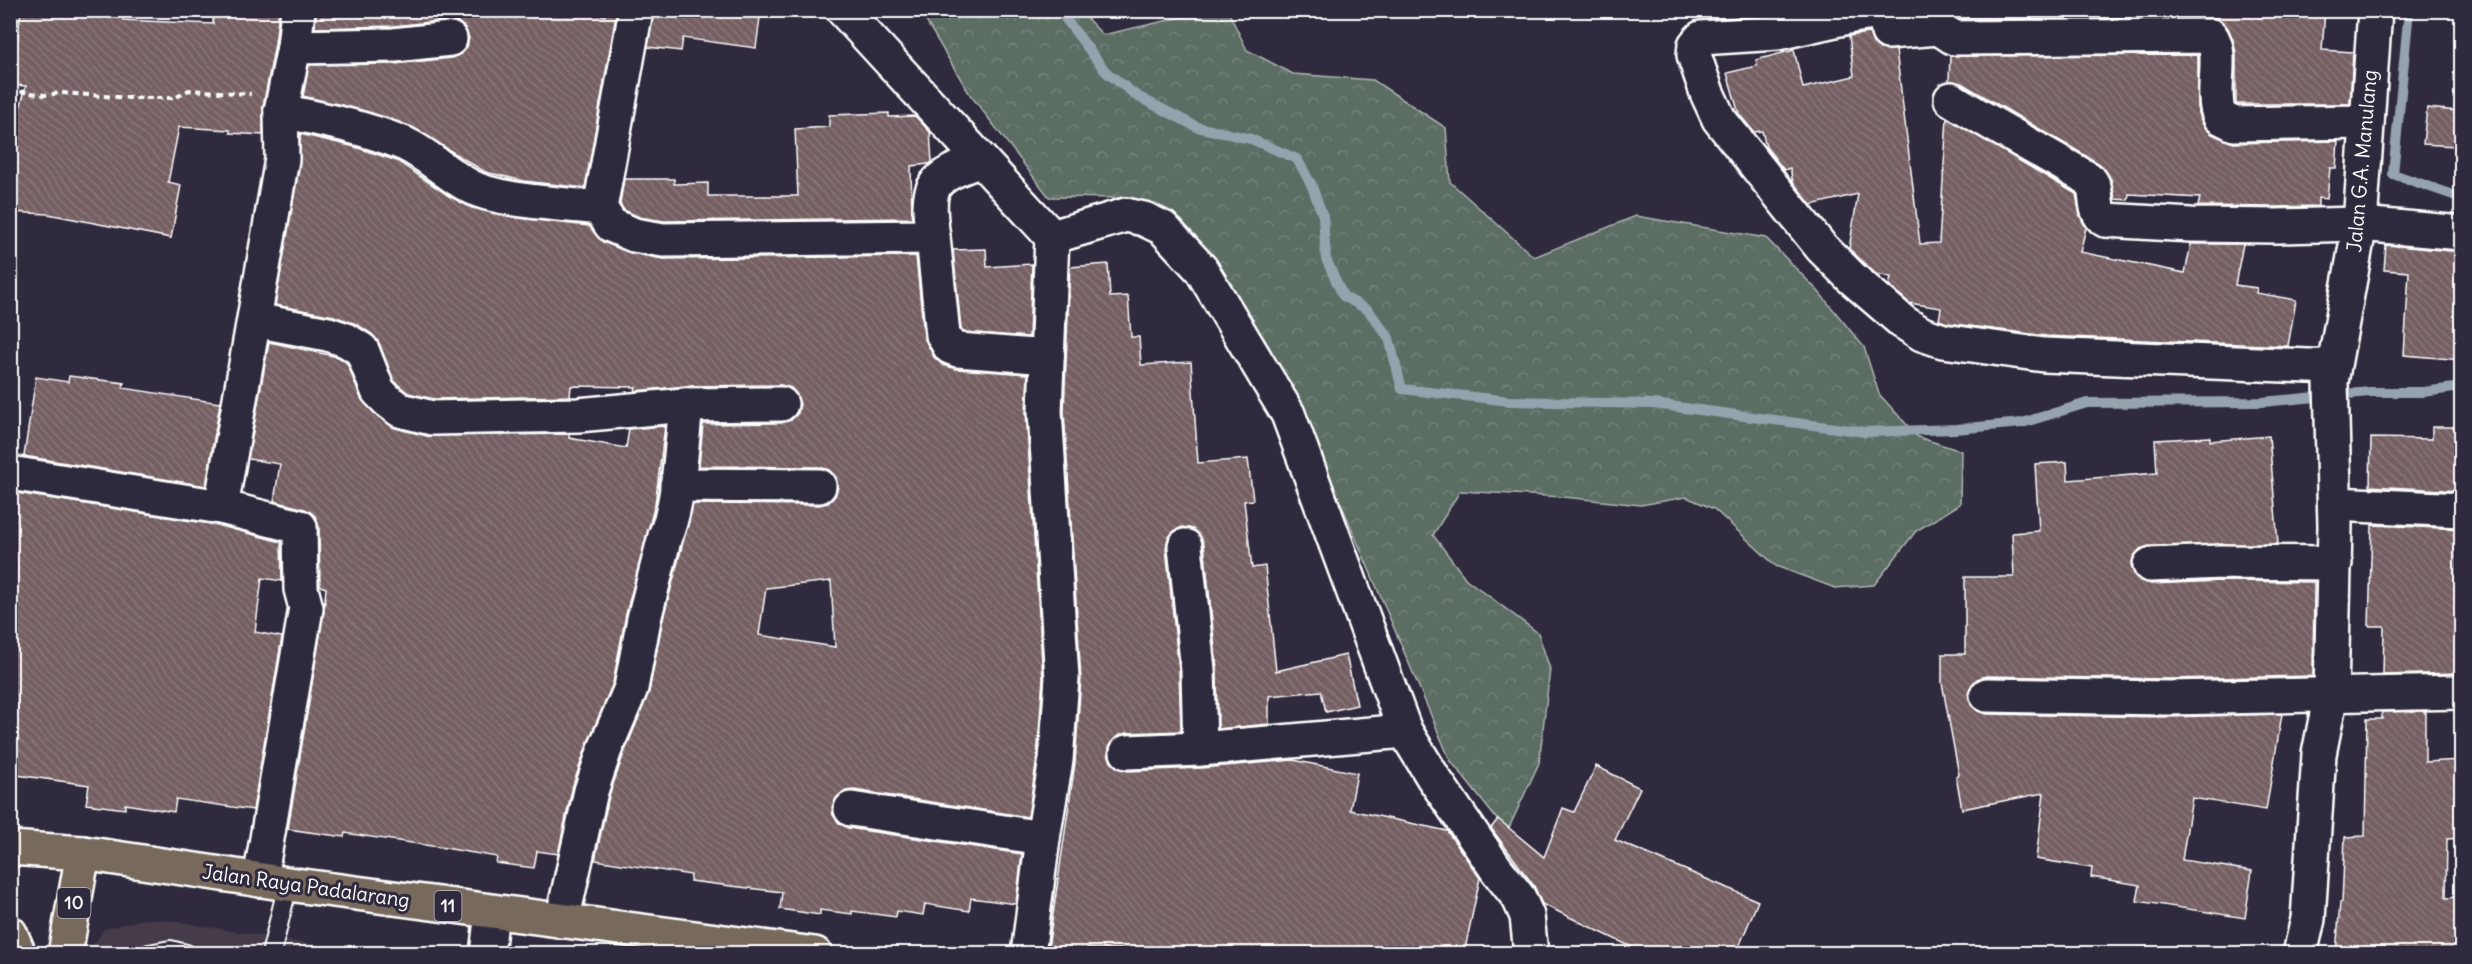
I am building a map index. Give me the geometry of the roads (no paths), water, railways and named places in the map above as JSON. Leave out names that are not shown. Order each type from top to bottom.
[{"type":"highway","name":"Jalan Raya Padalarang","points":[[10,823],[83,853]]},
{"type":"highway","name":"Jalan Raya Padalarang","points":[[10,848],[83,853],[274,882],[808,953]]},
{"type":"highway","name":"10","points":[[65,954],[83,853]]},
{"type":"highway","points":[[10,933],[19,954]]},
{"type":"street","points":[[221,507],[282,159],[283,103],[294,47],[298,10]]},
{"type":"street","points":[[636,10],[600,208],[611,225],[634,235],[663,240],[933,237]]},
{"type":"street","points":[[843,10],[1052,237],[1045,411],[1062,678],[1056,760],[1028,954]]},
{"type":"street","name":"Jalan G.A. Manulang","points":[[2300,954],[2308,919],[2319,754],[2331,694],[2335,563],[2332,375],[2360,224],[2375,10]]},
{"type":"street","points":[[2332,375],[2044,355],[1943,341],[1922,334],[1902,322],[1821,247],[1719,119],[1694,55],[1695,45],[1701,38],[1776,22],[1881,12],[1885,14],[1888,32],[1938,19],[1954,38],[2211,36],[2216,49],[2215,107],[2220,117],[2234,124],[2367,122]]},
{"type":"street","points":[[294,47],[393,45],[450,39]]},
{"type":"street","points":[[1951,99],[1996,128],[2026,141],[2090,180],[2095,189],[2097,209],[2105,220],[2244,226],[2360,224],[2462,234]]},
{"type":"street","points":[[283,103],[405,145],[480,191],[600,208]]},
{"type":"street","points":[[981,160],[948,172],[934,183],[929,207],[943,335],[947,344],[958,350],[1047,357]]},
{"type":"street","points":[[1052,237],[1126,214],[1163,228],[1201,269],[1288,414],[1405,731],[1433,777],[1497,870],[1520,898],[1527,916],[1531,954]]},
{"type":"street","points":[[255,321],[328,334],[346,340],[362,351],[378,391],[388,401],[399,410],[432,418],[578,415],[686,405],[781,404]]},
{"type":"street","points":[[562,921],[591,791],[605,749],[631,688],[644,619],[664,536],[668,529],[677,484],[686,405]]},
{"type":"street","points":[[10,473],[221,507],[300,527],[301,589],[306,608],[274,882]]},
{"type":"street","points":[[677,484],[819,486]]},
{"type":"street","points":[[2335,504],[2404,505],[2462,510]]},
{"type":"street","points":[[1185,546],[1198,670],[1200,749]]},
{"type":"street","points":[[2150,565],[2221,562],[2335,563]]},
{"type":"street","points":[[1987,695],[2168,698],[2462,692]]},
{"type":"street","points":[[1127,752],[1200,749],[1405,731]]},
{"type":"street","points":[[851,809],[1043,838]]},
{"type":"street","points":[[487,954],[492,912]]},
{"type":"lane","points":[[271,954],[274,882]]},
{"type":"lane","points":[[149,954],[170,950],[186,954]]},
{"type":"waterway","points":[[1059,10],[1106,72],[1137,96],[1197,127],[1251,139],[1297,159],[1311,184],[1323,216],[1326,259],[1343,296],[1368,310],[1389,338],[1402,389],[1510,401],[1654,404],[1865,432],[1956,429],[2022,423],[2087,403],[2262,402],[2370,392],[2423,392],[2462,387]]},
{"type":"waterway","points":[[2409,10],[2393,174],[2462,198]]}]
